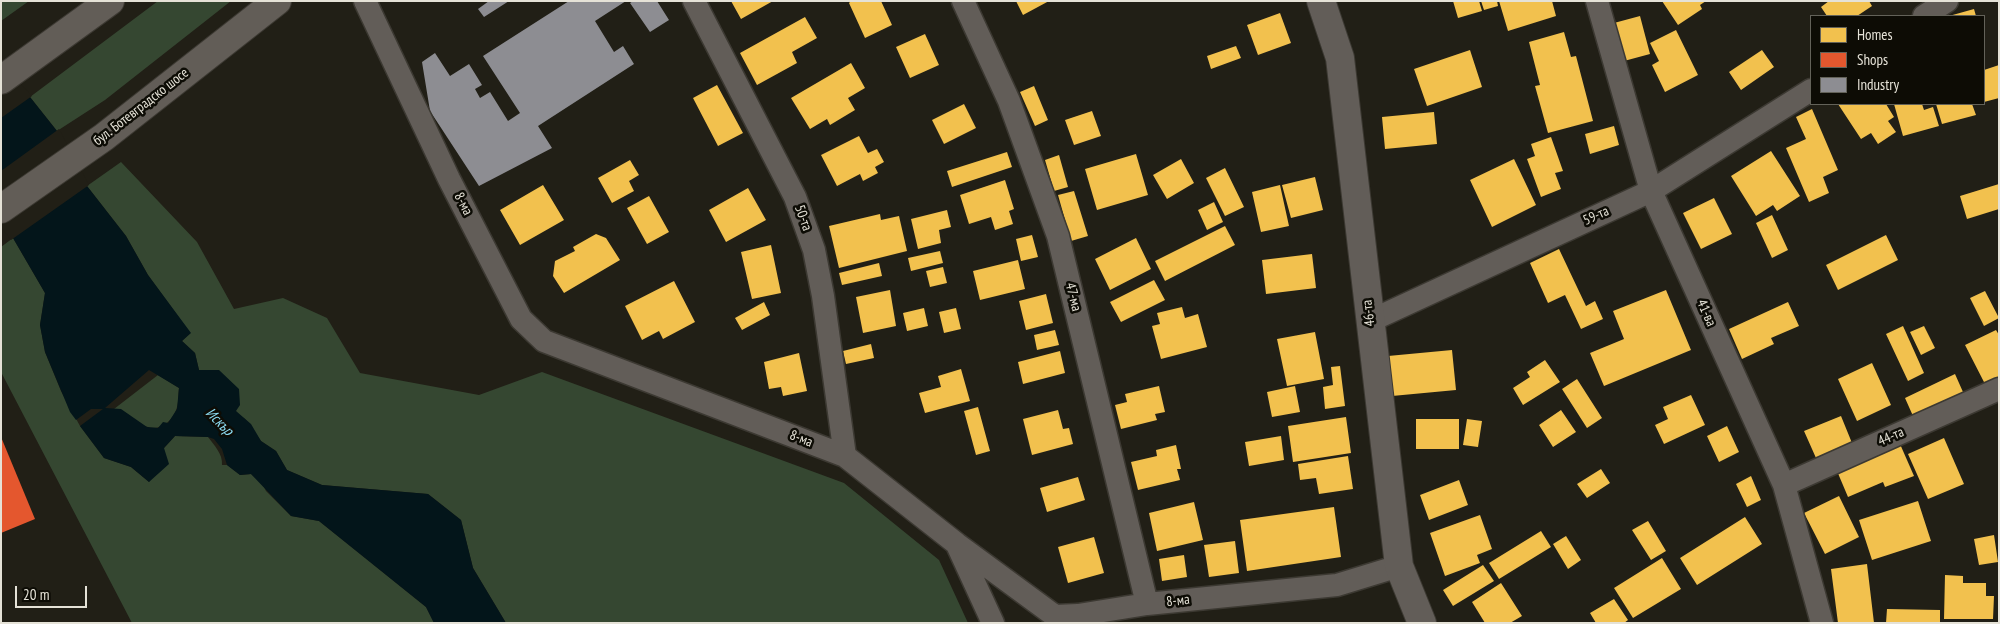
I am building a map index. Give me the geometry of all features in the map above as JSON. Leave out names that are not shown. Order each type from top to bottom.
[{"type":"main road","points":[[1,80],[110,1]]},
{"type":"main road","name":"бул. Ботевградско шосе","points":[[1,209],[104,137],[277,1]]},
{"type":"street","name":"50-та","points":[[694,1],[795,197],[814,250],[823,296],[845,456]]},
{"type":"street","name":"47-ма","points":[[963,1],[1009,101],[1058,236],[1147,604]]},
{"type":"street","name":"46-та","points":[[1321,1],[1340,58],[1399,566],[1422,623]]},
{"type":"street","name":"41-ва","points":[[1597,1],[1650,191],[1784,484],[1822,623]]},
{"type":"street","points":[[1926,15],[1947,1]]},
{"type":"street","name":"8-ма","points":[[369,3],[449,179],[521,319],[544,341],[845,456],[1050,619],[1147,604],[1337,585],[1399,566]]},
{"type":"street","name":"59-та","points":[[1370,321],[1650,191],[1810,91]]},
{"type":"street","name":"44-та","points":[[1784,484],[1999,389]]},
{"type":"street","points":[[957,544],[993,623]]},
{"type":"green space","points":[[1,1],[29,1],[1,21]]},
{"type":"green space","points":[[158,1],[231,1],[105,100],[57,131],[30,97]]},
{"type":"green space","points":[[121,162],[197,242],[234,309],[283,298],[327,318],[360,373],[479,395],[542,372],[844,483],[939,560],[968,623],[506,623],[473,568],[461,520],[428,494],[322,485],[287,470],[276,451],[261,441],[245,419],[239,415],[199,370],[195,353],[182,341],[190,333],[148,275],[126,236],[87,186]]},
{"type":"green space","points":[[13,238],[45,293],[40,325],[45,352],[61,391],[80,426],[104,458],[131,467],[149,482],[164,448],[175,436],[208,437],[220,453],[222,465],[227,465],[240,475],[251,474],[262,483],[266,491],[291,516],[319,521],[426,607],[434,623],[132,623],[1,372],[1,247]]},
{"type":"green space","points":[[158,375],[179,388],[178,402],[170,420],[162,426],[153,428],[143,425],[123,412],[114,409]]},
{"type":"water","name":"Искър","points":[[1,66],[30,97],[57,131],[87,186],[126,236],[148,275],[191,333],[182,341],[195,353],[199,370],[219,370],[239,389],[240,405],[236,411],[251,424],[261,441],[276,451],[287,470],[322,485],[428,494],[461,520],[473,568],[506,623],[434,623],[426,607],[319,521],[291,516],[251,474],[240,475],[227,465],[222,449],[214,439],[208,437],[175,436],[164,448],[169,464],[149,482],[131,467],[104,458],[80,426],[103,409],[91,409],[76,420],[70,412],[45,352],[40,325],[45,293],[13,238],[1,223]],"holes":[[[149,370],[179,388],[177,409],[168,423],[163,422],[158,428],[147,427],[121,409],[105,408]]]},
{"type":"pier","points":[[1,64],[32,96],[1,118]]},
{"type":"pier","points":[[59,129],[89,185],[11,240],[1,227],[1,171]]},
{"type":"building: Homes","points":[[731,1],[773,1],[741,19]]},
{"type":"building: Homes","points":[[851,1],[881,1],[892,25],[865,38],[849,3]]},
{"type":"building: Homes","points":[[1016,1],[1049,1],[1023,15]]},
{"type":"building: Homes","points":[[1453,1],[1479,1],[1482,11],[1458,18]]},
{"type":"building: Homes","points":[[1481,1],[1497,1],[1498,6],[1484,10]]},
{"type":"building: Homes","points":[[1499,1],[1552,1],[1556,16],[1508,31]]},
{"type":"building: Homes","points":[[1662,1],[1706,1],[1700,5],[1702,9],[1678,25]]},
{"type":"building: Homes","points":[[1829,1],[1869,1],[1872,6],[1858,15],[1826,15],[1821,7]]},
{"type":"building: Homes","points":[[1974,9],[1976,15],[1953,15]]},
{"type":"building: Homes","points":[[1280,13],[1291,43],[1258,55],[1247,25]]},
{"type":"building: Homes","points":[[1640,16],[1650,54],[1624,61],[1614,23]]},
{"type":"building: Homes","points":[[805,17],[817,38],[792,52],[797,63],[757,85],[740,53]]},
{"type":"building: Homes","points":[[1676,30],[1698,75],[1665,92],[1652,65],[1659,61],[1650,43]]},
{"type":"building: Homes","points":[[1564,32],[1571,57],[1576,56],[1593,121],[1548,133],[1535,86],[1540,85],[1529,42]]},
{"type":"building: Homes","points":[[925,34],[939,65],[910,78],[896,47]]},
{"type":"building: Homes","points":[[1236,46],[1241,58],[1211,69],[1207,56]]},
{"type":"building: Homes","points":[[1470,50],[1482,87],[1427,106],[1414,69]]},
{"type":"building: Homes","points":[[1762,50],[1774,67],[1741,90],[1729,72]]},
{"type":"building: Homes","points":[[851,63],[865,88],[848,98],[855,110],[830,125],[827,119],[810,129],[791,98]]},
{"type":"building: Homes","points":[[1999,65],[1999,98],[1985,102],[1985,70]]},
{"type":"building: Homes","points":[[717,85],[743,133],[718,146],[693,98]]},
{"type":"building: Homes","points":[[1034,86],[1048,120],[1035,126],[1020,92]]},
{"type":"building: Homes","points":[[964,104],[976,128],[944,144],[932,120]]},
{"type":"building: Homes","points":[[1839,105],[1887,105],[1894,117],[1888,121],[1896,132],[1878,144],[1871,133],[1861,139]]},
{"type":"building: Homes","points":[[1894,105],[1922,105],[1924,110],[1933,107],[1939,126],[1903,136]]},
{"type":"building: Homes","points":[[1936,105],[1972,105],[1976,115],[1942,124]]},
{"type":"building: Homes","points":[[1812,109],[1838,170],[1823,177],[1829,193],[1809,202],[1786,148],[1806,139],[1796,117]]},
{"type":"building: Homes","points":[[1092,111],[1101,136],[1074,145],[1065,120]]},
{"type":"building: Homes","points":[[1434,112],[1437,144],[1385,149],[1382,117]]},
{"type":"building: Homes","points":[[1614,126],[1619,145],[1590,154],[1585,134]]},
{"type":"building: Homes","points":[[859,136],[868,153],[877,149],[884,162],[875,167],[878,173],[863,181],[860,174],[837,186],[821,155]]},
{"type":"building: Homes","points":[[1551,137],[1563,171],[1555,173],[1561,189],[1541,197],[1527,159],[1535,156],[1531,144]]},
{"type":"building: Homes","points":[[1771,151],[1800,196],[1777,211],[1773,205],[1756,216],[1731,176]]},
{"type":"building: Homes","points":[[1007,152],[1012,167],[952,187],[947,171]]},
{"type":"building: Homes","points":[[1136,154],[1148,195],[1097,210],[1085,169]]},
{"type":"building: Homes","points":[[1059,155],[1068,187],[1054,191],[1045,160]]},
{"type":"building: Homes","points":[[1181,159],[1194,183],[1167,199],[1153,175]]},
{"type":"building: Homes","points":[[1514,159],[1536,205],[1492,227],[1470,180]]},
{"type":"building: Homes","points":[[630,160],[639,175],[629,181],[634,191],[612,203],[598,178]]},
{"type":"building: Homes","points":[[1225,168],[1244,207],[1225,216],[1206,178]]},
{"type":"building: Homes","points":[[1315,177],[1323,210],[1291,218],[1282,185]]},
{"type":"building: Homes","points":[[1005,180],[1014,209],[1009,211],[1013,224],[995,230],[991,217],[969,224],[960,195]]},
{"type":"building: Homes","points":[[1999,184],[1999,209],[1967,219],[1960,196]]},
{"type":"building: Homes","points":[[543,185],[564,220],[520,245],[500,210]]},
{"type":"building: Homes","points":[[1280,185],[1289,226],[1261,232],[1252,192]]},
{"type":"building: Homes","points":[[748,188],[766,220],[726,242],[709,210]]},
{"type":"building: Homes","points":[[1074,191],[1088,236],[1071,241],[1058,195]]},
{"type":"building: Homes","points":[[649,196],[669,232],[647,244],[627,208]]},
{"type":"building: Homes","points":[[1714,198],[1732,234],[1701,249],[1683,213]]},
{"type":"building: Homes","points":[[1214,202],[1223,222],[1207,230],[1198,210]]},
{"type":"building: Homes","points":[[947,210],[951,227],[939,230],[941,243],[918,249],[911,219]]},
{"type":"building: Homes","points":[[880,214],[881,220],[899,216],[907,251],[839,268],[829,226]]},
{"type":"building: Homes","points":[[1772,215],[1788,250],[1772,258],[1756,223]]},
{"type":"building: Homes","points":[[1225,226],[1235,245],[1165,281],[1155,261]]},
{"type":"building: Homes","points":[[596,234],[606,238],[620,260],[564,293],[553,276],[555,261],[575,251],[573,247]]},
{"type":"building: Homes","points":[[1032,235],[1038,257],[1021,261],[1016,239]]},
{"type":"building: Homes","points":[[1886,235],[1898,260],[1838,290],[1826,265]]},
{"type":"building: Homes","points":[[1136,238],[1151,269],[1110,290],[1095,259]]},
{"type":"building: Homes","points":[[771,245],[781,293],[752,299],[741,252]]},
{"type":"building: Homes","points":[[1559,249],[1586,306],[1595,301],[1603,319],[1581,329],[1565,295],[1548,303],[1530,263]]},
{"type":"building: Homes","points":[[940,251],[943,263],[911,271],[908,258]]},
{"type":"building: Homes","points":[[1312,254],[1316,288],[1266,294],[1262,260]]},
{"type":"building: Homes","points":[[1018,260],[1025,289],[980,300],[973,271]]},
{"type":"building: Homes","points":[[879,263],[882,276],[842,285],[839,273]]},
{"type":"building: Homes","points":[[943,267],[947,283],[930,287],[926,271]]},
{"type":"building: Homes","points":[[1154,280],[1165,300],[1121,322],[1110,302]]},
{"type":"building: Homes","points":[[674,281],[695,322],[663,339],[659,331],[642,340],[625,306]]},
{"type":"building: Homes","points":[[890,290],[896,326],[863,333],[856,297]]},
{"type":"building: Homes","points":[[1666,290],[1691,350],[1604,386],[1590,353],[1624,339],[1613,311]]},
{"type":"building: Homes","points":[[1985,291],[1999,318],[1984,326],[1970,298]]},
{"type":"building: Homes","points":[[1046,294],[1053,323],[1026,330],[1019,301]]},
{"type":"building: Homes","points":[[764,302],[770,315],[742,330],[735,318]]},
{"type":"building: Homes","points":[[1788,302],[1799,326],[1771,338],[1774,344],[1742,359],[1729,329]]},
{"type":"building: Homes","points":[[1182,307],[1185,318],[1198,314],[1207,347],[1161,359],[1152,326],[1160,324],[1157,313]]},
{"type":"building: Homes","points":[[924,308],[928,326],[907,331],[903,313]]},
{"type":"building: Homes","points":[[956,308],[961,329],[944,333],[939,312]]},
{"type":"building: Homes","points":[[1903,326],[1924,373],[1908,381],[1886,334]]},
{"type":"building: Homes","points":[[1924,326],[1935,348],[1921,355],[1910,332]]},
{"type":"building: Homes","points":[[1055,330],[1059,345],[1037,350],[1034,335]]},
{"type":"building: Homes","points":[[1996,330],[1999,335],[1999,376],[1985,384],[1965,345]]},
{"type":"building: Homes","points":[[1315,332],[1324,379],[1287,386],[1277,339]]},
{"type":"building: Homes","points":[[871,344],[874,358],[846,364],[843,351]]},
{"type":"building: Homes","points":[[1452,350],[1456,390],[1392,396],[1388,356]]},
{"type":"building: Homes","points":[[1060,351],[1065,373],[1023,384],[1018,362]]},
{"type":"building: Homes","points":[[799,353],[807,391],[783,396],[781,387],[769,389],[764,362]]},
{"type":"building: Homes","points":[[1545,360],[1560,382],[1523,405],[1513,388],[1530,377],[1527,372]]},
{"type":"building: Homes","points":[[1872,363],[1891,405],[1857,421],[1838,379]]},
{"type":"building: Homes","points":[[1340,366],[1345,406],[1325,409],[1323,387],[1333,385],[1331,367]]},
{"type":"building: Homes","points":[[961,369],[970,401],[925,413],[919,393],[941,387],[938,376]]},
{"type":"building: Homes","points":[[1955,374],[1963,392],[1913,416],[1905,398]]},
{"type":"building: Homes","points":[[1577,379],[1602,418],[1587,428],[1562,389]]},
{"type":"building: Homes","points":[[1159,386],[1165,412],[1155,414],[1157,420],[1121,429],[1115,405],[1127,402],[1125,394]]},
{"type":"building: Homes","points":[[1295,386],[1300,412],[1272,417],[1267,392]]},
{"type":"building: Homes","points":[[1691,395],[1705,425],[1664,444],[1655,425],[1668,419],[1663,407]]},
{"type":"building: Homes","points":[[978,407],[990,451],[976,455],[964,411]]},
{"type":"building: Homes","points":[[1058,410],[1063,429],[1069,428],[1073,444],[1032,455],[1023,419]]},
{"type":"building: Homes","points":[[1561,410],[1576,432],[1553,447],[1539,425]]},
{"type":"building: Homes","points":[[1841,416],[1852,443],[1816,458],[1804,431]]},
{"type":"building: Homes","points":[[1346,417],[1351,453],[1293,462],[1288,426]]},
{"type":"building: Homes","points":[[1416,419],[1459,419],[1459,449],[1416,449]]},
{"type":"building: Homes","points":[[1467,419],[1482,421],[1478,447],[1463,445]]},
{"type":"building: Homes","points":[[1727,426],[1739,452],[1719,462],[1707,436]]},
{"type":"building: Homes","points":[[1281,436],[1284,460],[1249,466],[1245,442]]},
{"type":"building: Homes","points":[[1944,438],[1964,484],[1928,499],[1908,454]]},
{"type":"building: Homes","points":[[1900,444],[1914,476],[1885,487],[1883,482],[1848,497],[1837,471]]},
{"type":"building: Homes","points":[[1176,445],[1181,469],[1177,469],[1180,480],[1138,490],[1131,462],[1157,456],[1156,450]]},
{"type":"building: Homes","points":[[1348,456],[1353,489],[1319,494],[1316,478],[1300,480],[1298,464]]},
{"type":"building: Homes","points":[[1601,469],[1610,483],[1587,498],[1577,484]]},
{"type":"building: Homes","points":[[1751,476],[1761,500],[1747,507],[1736,484]]},
{"type":"building: Homes","points":[[1078,477],[1085,500],[1047,512],[1040,488]]},
{"type":"building: Homes","points":[[1459,480],[1468,505],[1429,520],[1420,495]]},
{"type":"building: Homes","points":[[1839,496],[1859,537],[1825,554],[1804,513]]},
{"type":"building: Homes","points":[[1918,501],[1931,541],[1872,560],[1859,520]]},
{"type":"building: Homes","points":[[1194,502],[1203,540],[1157,551],[1149,513]]},
{"type":"building: Homes","points":[[1334,507],[1341,557],[1247,571],[1240,520]]},
{"type":"building: Homes","points":[[1480,515],[1492,549],[1477,555],[1480,563],[1445,576],[1430,533]]},
{"type":"building: Homes","points":[[1745,517],[1762,544],[1697,585],[1680,558]]},
{"type":"building: Homes","points":[[1648,521],[1666,551],[1651,560],[1632,530]]},
{"type":"building: Homes","points":[[1541,531],[1551,547],[1499,579],[1489,563]]},
{"type":"building: Homes","points":[[1994,535],[1998,562],[1979,565],[1974,539]]},
{"type":"building: Homes","points":[[1566,536],[1581,560],[1568,569],[1553,544]]},
{"type":"building: Homes","points":[[1094,537],[1104,573],[1068,583],[1058,547]]},
{"type":"building: Homes","points":[[1235,541],[1239,573],[1209,577],[1204,545]]},
{"type":"building: Homes","points":[[1184,555],[1187,577],[1162,581],[1159,559]]},
{"type":"building: Homes","points":[[1662,558],[1681,589],[1633,618],[1614,588]]},
{"type":"building: Homes","points":[[1867,564],[1874,623],[1838,623],[1831,569]]},
{"type":"building: Homes","points":[[1483,565],[1494,581],[1453,606],[1443,590]]},
{"type":"building: Homes","points":[[1945,575],[1963,576],[1963,583],[1986,583],[1986,596],[1994,596],[1993,619],[1944,619]]},
{"type":"building: Homes","points":[[1501,583],[1522,616],[1510,623],[1485,623],[1472,602]]},
{"type":"building: Homes","points":[[1614,599],[1628,620],[1624,623],[1596,623],[1590,613]]},
{"type":"building: Homes","points":[[1887,609],[1940,610],[1940,623],[1886,623]]},
{"type":"building: Shops","points":[[1,437],[35,519],[1,533]]},
{"type":"building: Industry","points":[[489,1],[509,1],[484,17],[478,9]]},
{"type":"building: Industry","points":[[569,1],[626,1],[595,21],[614,52],[623,46],[634,64],[538,126],[552,148],[479,186],[430,111],[422,62],[435,53],[450,76],[469,64],[482,85],[475,89],[480,98],[490,92],[508,121],[520,113],[483,56]]},
{"type":"building: Industry","points":[[633,1],[657,1],[669,20],[650,32],[630,3]]}]
